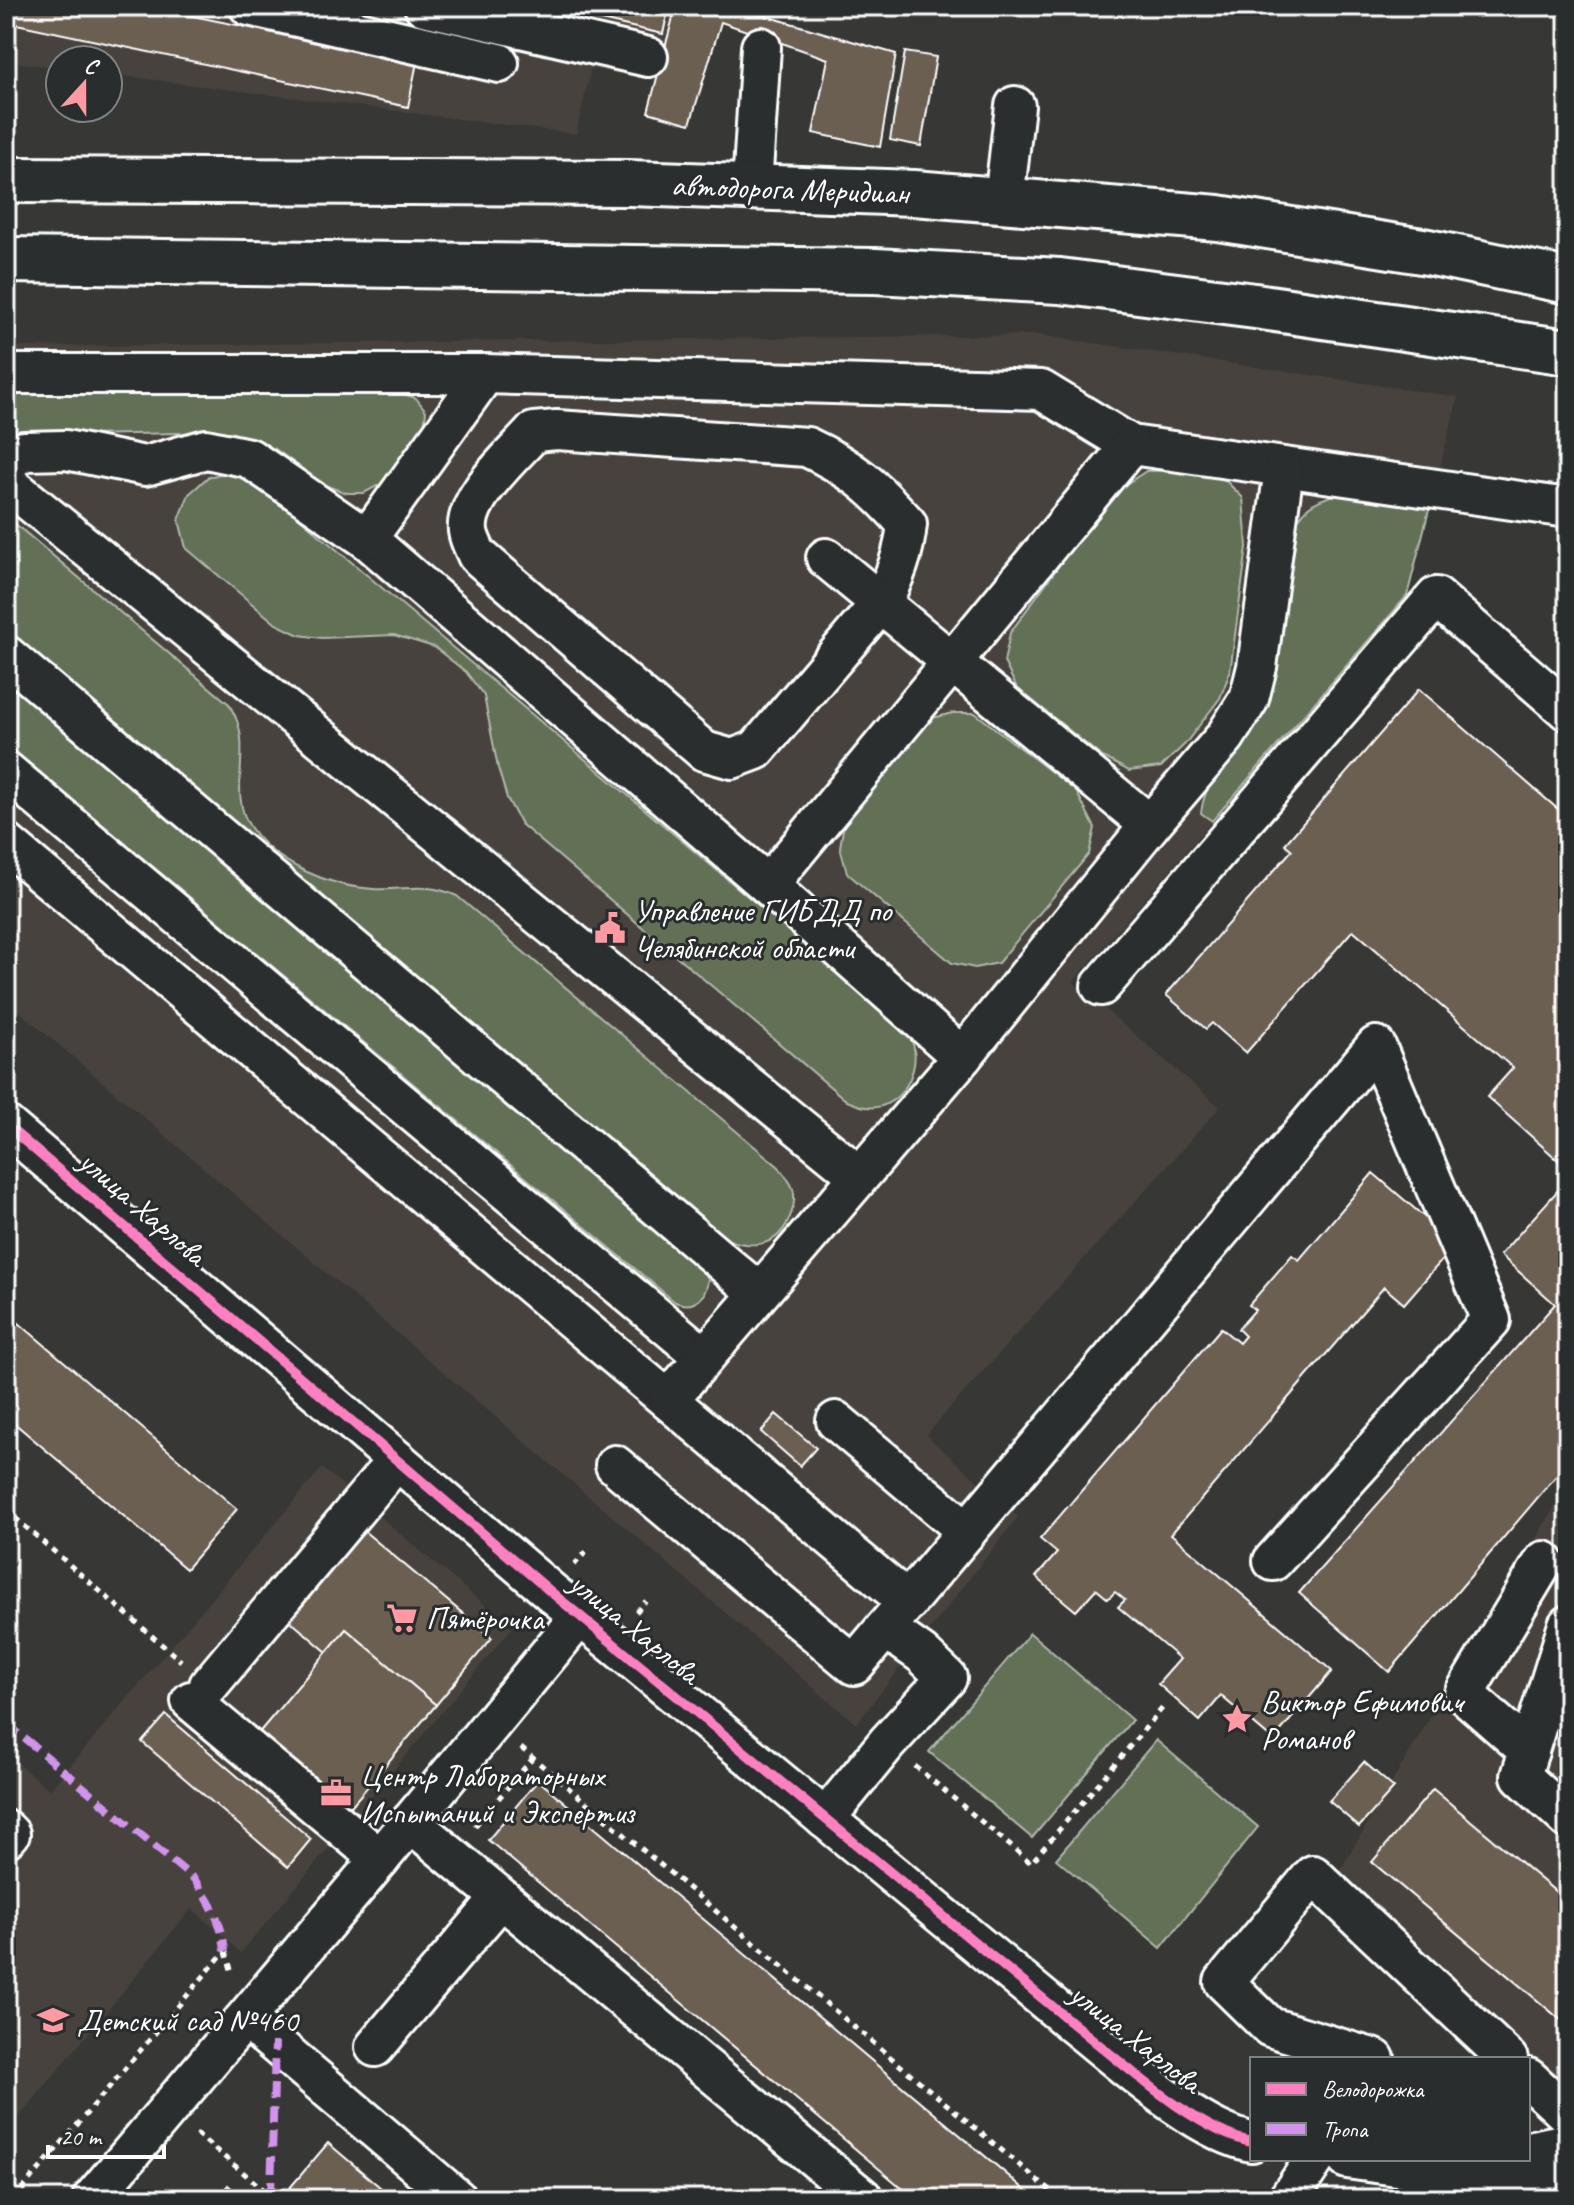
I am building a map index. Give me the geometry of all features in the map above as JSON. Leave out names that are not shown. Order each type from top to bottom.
[{"type":"main road","name":"автодорога Меридиан","points":[[6,180],[629,183],[914,193],[1218,218],[1428,252],[1568,281]]},
{"type":"main road","points":[[6,260],[875,271],[1060,281],[1568,352]]},
{"type":"street","points":[[249,6],[499,63]]},
{"type":"street","points":[[424,6],[648,57]]},
{"type":"street","points":[[752,187],[761,47]]},
{"type":"street","points":[[1004,200],[1015,106]]},
{"type":"street","points":[[6,374],[485,374],[1041,390],[1131,445],[1568,508]]},
{"type":"street","points":[[367,539],[485,374]]},
{"type":"street","points":[[557,430],[807,447],[840,462],[876,489],[907,524],[905,548],[894,580],[881,603],[756,750],[732,759],[704,751],[477,555],[468,533],[469,513],[483,489],[534,432],[557,430]]},
{"type":"street","points":[[768,885],[1131,445]]},
{"type":"street","points":[[6,463],[24,451],[66,450],[145,466],[206,449],[249,458],[367,539],[962,1057]]},
{"type":"street","points":[[668,1400],[962,1057],[1225,737],[1249,699],[1257,667],[1284,469]]},
{"type":"street","points":[[6,482],[858,1175]]},
{"type":"street","points":[[826,558],[1150,825]]},
{"type":"street","points":[[1101,986],[1436,597],[1568,711]]},
{"type":"street","points":[[6,655],[758,1292]]},
{"type":"street","points":[[6,771],[703,1356]]},
{"type":"street","points":[[6,843],[668,1400],[897,1615],[922,1654],[947,1678],[887,1743],[825,1819]]},
{"type":"street","points":[[615,1465],[854,1665],[1376,1046],[1491,1320],[1273,1561]]},
{"type":"street","name":"улица Харлова","points":[[6,1125],[581,1615],[1144,2081],[1194,2117],[1250,2142]]},
{"type":"street","points":[[836,1421],[967,1531]]},
{"type":"street","points":[[380,1859],[200,1693],[397,1460]]},
{"type":"street","points":[[1529,1751],[1464,1694],[1544,1561]]},
{"type":"street","points":[[92,2199],[380,1859],[581,1615]]},
{"type":"street","points":[[1568,1625],[1521,1776],[1568,1819]]},
{"type":"street","points":[[410,1822],[864,2199]]},
{"type":"street","points":[[6,1830],[10,1834],[6,1838]]},
{"type":"street","points":[[1368,2057],[1270,2027],[1224,1982],[1313,1875],[1506,2057]]},
{"type":"street","points":[[375,2047],[501,1898]]},
{"type":"street","points":[[246,2019],[457,2199]]},
{"type":"street","points":[[1530,2080],[1568,2115]]},
{"type":"street","points":[[1530,2151],[1568,2143]]},
{"type":"street","points":[[1288,2199],[1314,2161]]},
{"type":"street","points":[[1361,2161],[1568,2184]]},
{"type":"street","points":[[1425,2170],[1475,2161]]},
{"type":"path","points":[[6,1510],[200,1693]]},
{"type":"path","points":[[887,1743],[1031,1863],[1165,1705]]},
{"type":"path","points":[[491,1724],[1060,2199]]},
{"type":"path","points":[[14,2199],[225,1951]]},
{"type":"path","points":[[207,2123],[198,2135],[275,2199]]},
{"type":"shaded area","points":[[6,6],[678,6],[660,81],[591,69],[576,134],[124,76],[124,44],[44,44],[44,66],[6,61]]},
{"type":"shaded area","points":[[1039,335],[1458,397],[1407,596],[1073,982],[1220,1107],[926,1435],[1018,1517],[856,1724],[6,1000],[6,347]]},
{"type":"shaded area","points":[[322,1468],[512,1628],[241,1953],[192,1908],[6,2133],[6,1754],[50,1790]]},
{"type":"shaded area","points":[[1568,1484],[1568,2087],[1332,1884]]},
{"type":"green space","points":[[393,391],[416,398],[426,411],[424,427],[392,478],[364,493],[347,493],[324,485],[275,449],[230,432],[35,436],[6,443],[6,395]]},
{"type":"green space","points":[[1196,470],[1223,478],[1243,498],[1247,547],[1230,672],[1220,698],[1185,744],[1161,767],[1129,771],[1101,756],[1017,688],[1004,662],[1010,633],[1110,495],[1146,471]]},
{"type":"green space","points":[[228,472],[253,479],[906,1030],[915,1059],[909,1080],[896,1098],[876,1107],[847,1101],[521,824],[507,798],[498,768],[484,696],[466,672],[434,647],[394,635],[322,638],[299,635],[276,624],[186,548],[179,520],[189,494],[208,477]]},
{"type":"green space","points":[[1339,494],[1430,506],[1407,596],[1212,821],[1201,813],[1205,795],[1222,762],[1266,701],[1273,684],[1290,537],[1298,519],[1308,508]]},
{"type":"green space","points":[[6,520],[14,523],[229,704],[240,733],[242,807],[245,818],[261,841],[289,863],[340,884],[373,889],[435,889],[457,896],[779,1167],[791,1183],[794,1204],[789,1219],[777,1236],[760,1244],[740,1243],[720,1237],[6,636]]},
{"type":"green space","points":[[6,669],[708,1273],[706,1288],[700,1299],[690,1304],[675,1302],[6,744]]},
{"type":"green space","points":[[953,713],[975,713],[1076,791],[1095,828],[1089,854],[998,963],[975,968],[952,963],[847,873],[840,847],[845,818],[925,720]]},
{"type":"green space","points":[[1030,1633],[1132,1720],[1032,1838],[929,1752]]},
{"type":"green space","points":[[1156,1740],[1258,1827],[1161,1948],[1056,1859]]},
{"type":"building","points":[[10,6],[144,6],[417,62],[408,107],[124,47],[124,44],[111,44],[7,22]]},
{"type":"building","points":[[539,6],[669,6],[663,34]]},
{"type":"building","points":[[676,6],[732,6],[896,54],[880,147],[813,133],[828,59],[721,22],[690,124],[648,112]]},
{"type":"building","points":[[905,52],[936,57],[921,146],[890,140]]},
{"type":"building","points":[[1419,689],[1568,818],[1568,1169],[1487,1097],[1513,1068],[1353,930],[1246,1053],[1212,1023],[1206,1029],[1166,995],[1292,850],[1285,844]]},
{"type":"building","points":[[1373,1173],[1456,1244],[1404,1304],[1384,1287],[1171,1534],[1332,1671],[1273,1740],[1221,1696],[1200,1721],[1158,1684],[1180,1659],[1118,1607],[1125,1600],[1115,1592],[1108,1599],[1096,1589],[1076,1611],[1036,1577],[1057,1553],[1040,1539],[1221,1328],[1239,1343],[1245,1336],[1238,1329],[1255,1310],[1249,1305],[1292,1255],[1299,1260]]},
{"type":"building","points":[[1568,1179],[1568,1462],[1389,1672],[1299,1593],[1555,1304],[1500,1255]]},
{"type":"building","points":[[6,1312],[237,1509],[186,1569],[6,1416]]},
{"type":"building","points":[[776,1414],[816,1448],[800,1466],[761,1432]]},
{"type":"building","points":[[358,1526],[492,1638],[436,1705],[346,1629],[327,1652],[283,1615]]},
{"type":"building","points":[[346,1629],[436,1705],[347,1811],[257,1735]]},
{"type":"building","points":[[166,1715],[311,1839],[288,1867],[142,1742]]},
{"type":"building","points":[[1364,1762],[1394,1788],[1359,1827],[1329,1801]]},
{"type":"building","points":[[538,1780],[1036,2199],[915,2199],[488,1840]]},
{"type":"building","points":[[1433,1789],[1568,1902],[1568,2026],[1372,1862]]},
{"type":"building","points":[[328,2143],[394,2199],[286,2199],[283,2196]]},
{"type":"building","points":[[228,2185],[244,2199],[217,2199]]},
{"type":"marked path","points":[[6,1723],[194,1879],[215,1913],[225,1951]]},
{"type":"marked path","points":[[271,2196],[275,2042]]},
{"type":"cycle path","points":[[6,1125],[551,1592],[1114,2057],[1207,2125],[1250,2141]]},
{"type":"place","name":"Управление ГИБДД по Челябинской области","points":[[610,928]]},
{"type":"place","name":"Пятёрочка","points":[[402,1618]]},
{"type":"place","name":"Виктор Ефимович Романов","points":[[1237,1719]]},
{"type":"place","name":"Центр Лабораторных Испытаний и Экспертиз","points":[[336,1793]]},
{"type":"place","name":"Детский сад №460","points":[[53,2020]]}]
